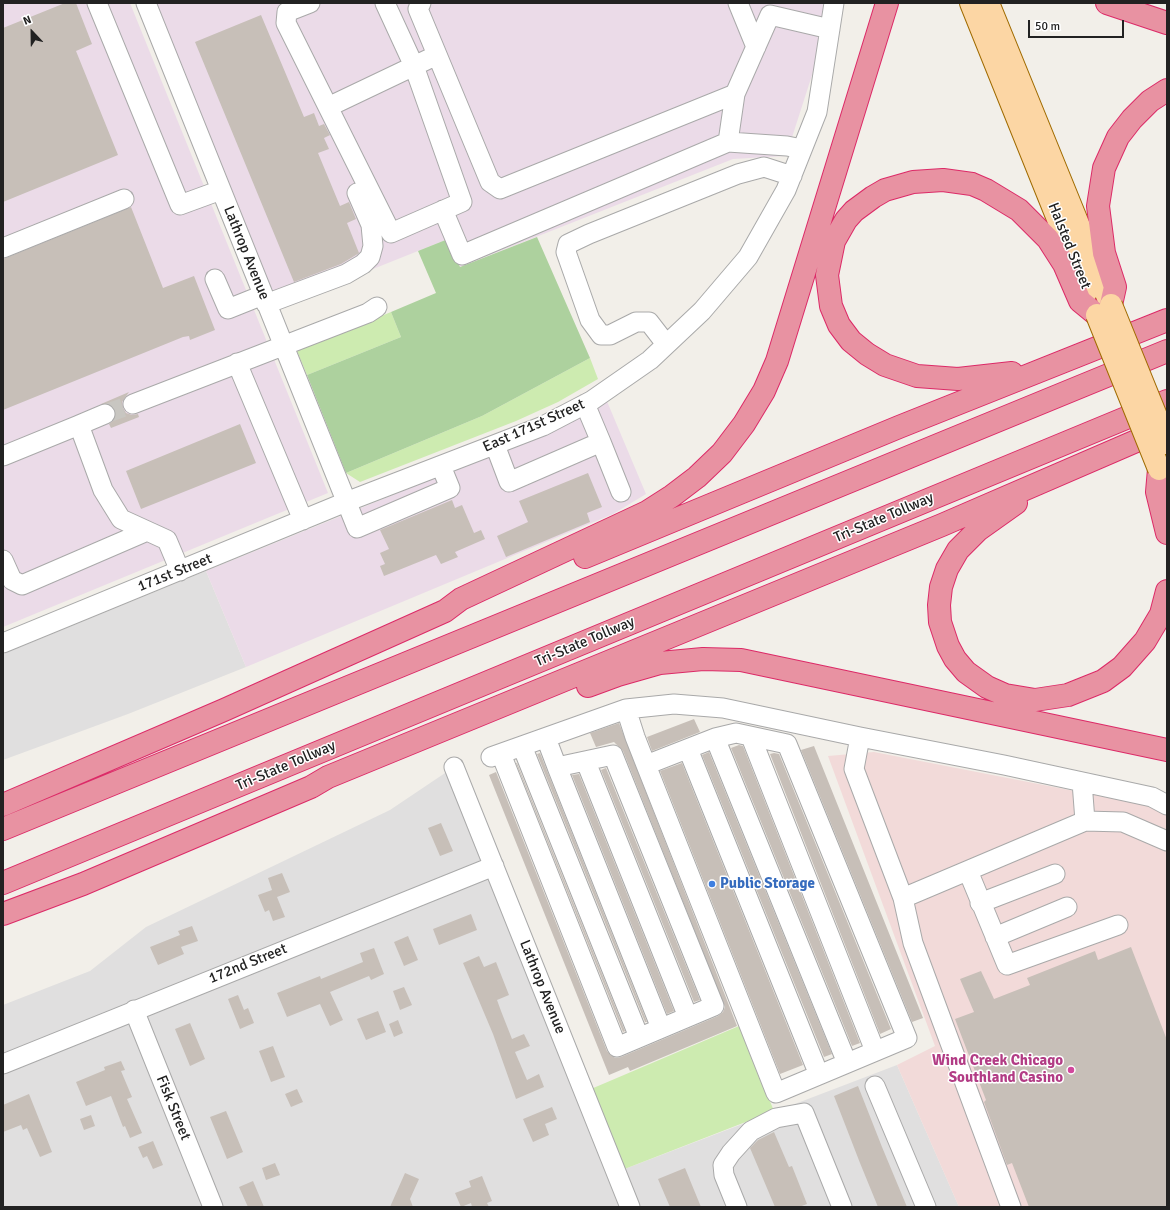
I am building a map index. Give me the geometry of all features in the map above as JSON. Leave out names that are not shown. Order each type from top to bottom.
[{"type":"highway","points":[[3,805],[224,710],[445,610],[461,599],[580,544],[660,504],[697,477],[733,439],[755,407],[777,361],[887,3]]},
{"type":"highway","points":[[1107,3],[1167,23]]},
{"type":"highway","points":[[1073,359],[1055,359],[1024,370],[998,376],[958,380],[917,376],[895,369],[876,360],[859,348],[848,337],[840,325],[831,306],[827,285],[828,264],[834,241],[850,216],[863,204],[873,196],[899,185],[929,180],[943,180],[972,184],[1006,201],[1039,229],[1057,251],[1080,301],[1104,310],[1115,287],[1104,253],[1098,206],[1104,168],[1118,137],[1132,119],[1150,101],[1167,90]]},
{"type":"highway","points":[[445,610],[465,607],[899,427],[1073,359],[1167,320]]},
{"type":"highway","points":[[3,829],[1167,351]]},
{"type":"highway","name":"Tri-State Tollway","points":[[3,883],[1167,401]]},
{"type":"highway","points":[[3,914],[83,884],[311,787],[328,777],[942,525],[1167,428]]},
{"type":"highway","points":[[1106,453],[1084,468],[1007,509],[978,530],[958,550],[947,569],[940,596],[940,622],[948,646],[955,660],[966,672],[979,683],[995,692],[1014,698],[1035,700],[1068,695],[1103,681],[1131,658],[1156,624],[1167,591]]},
{"type":"highway","points":[[1163,478],[1157,492],[1167,532]]},
{"type":"highway","points":[[311,787],[331,783],[618,675],[660,663],[703,659],[755,661],[1167,750]]},
{"type":"main road","name":"Halsted Street","points":[[971,3],[1104,310],[1167,443]]},
{"type":"main road","name":"Halsted Street","points":[[988,3],[1104,310],[1163,478]]},
{"type":"street","points":[[97,3],[180,205],[221,190]]},
{"type":"street","name":"Lathrop Avenue","points":[[146,3],[357,528],[450,488],[441,466]]},
{"type":"street","points":[[310,3],[287,12],[286,23],[391,233],[390,243],[373,246]]},
{"type":"street","points":[[385,3],[414,66],[462,202],[391,233]]},
{"type":"street","points":[[422,3],[418,9],[490,182],[500,189],[736,94]]},
{"type":"street","points":[[738,3],[756,47]]},
{"type":"street","points":[[728,142],[736,94],[772,9],[830,33],[834,3]]},
{"type":"street","name":"East 171st Street","points":[[346,502],[543,426],[585,404],[650,360],[702,311],[748,257],[786,190],[817,112],[830,33]]},
{"type":"street","points":[[328,107],[437,55]]},
{"type":"street","points":[[432,117],[458,105]]},
{"type":"street","points":[[443,210],[462,255],[728,142],[787,146],[802,149]]},
{"type":"street","points":[[215,280],[228,309],[346,274],[363,264],[370,257],[373,246],[371,225],[343,162],[345,156],[350,152]]},
{"type":"street","points":[[666,344],[649,322],[636,322],[610,335],[601,335],[590,320],[566,252],[568,244],[589,234],[738,174],[764,167],[792,176]]},
{"type":"street","points":[[3,248],[124,199]]},
{"type":"street","points":[[133,404],[368,313],[376,307]]},
{"type":"street","points":[[237,363],[303,520]]},
{"type":"street","points":[[585,404],[621,492]]},
{"type":"street","points":[[3,456],[105,414]]},
{"type":"street","points":[[79,424],[103,490],[121,519],[166,540],[180,571]]},
{"type":"street","points":[[495,445],[508,482],[601,442]]},
{"type":"street","name":"171st Street","points":[[3,643],[346,502]]},
{"type":"street","points":[[3,560],[12,580],[22,585],[147,531]]},
{"type":"street","points":[[557,768],[586,762],[613,754],[714,1006],[617,1046],[496,756],[626,709],[674,704],[723,708],[1082,782],[1152,798],[1167,805]]},
{"type":"street","points":[[626,709],[646,765],[776,1093],[907,1038],[787,744],[736,733],[715,738],[646,765]]},
{"type":"street","points":[[751,737],[875,1051]]},
{"type":"street","points":[[860,737],[854,769],[903,898],[913,943],[1011,1207]]},
{"type":"street","points":[[546,738],[660,1028]]},
{"type":"street","points":[[715,738],[847,1063]]},
{"type":"street","points":[[522,746],[639,1038]]},
{"type":"street","points":[[688,749],[818,1075]]},
{"type":"street","points":[[586,762],[688,1017]]},
{"type":"street","name":"Lathrop Avenue","points":[[454,767],[630,1207]]},
{"type":"street","points":[[1082,782],[1085,821]]},
{"type":"street","points":[[903,898],[1085,821],[1123,822],[1167,841]]},
{"type":"street","name":"172nd Street","points":[[3,1064],[494,866]]},
{"type":"street","points":[[968,870],[980,903],[1007,965],[1118,925]]},
{"type":"street","points":[[980,903],[1055,874]]},
{"type":"street","points":[[995,937],[1067,907]]},
{"type":"street","name":"Fisk Street","points":[[134,1010],[213,1207]]},
{"type":"street","points":[[875,1086],[926,1207]]},
{"type":"street","points":[[737,1207],[724,1175],[723,1165],[731,1153],[751,1130],[776,1118],[804,1113],[842,1207]]},
{"type":"shaded area","points":[[3,3],[130,3],[328,493],[3,627]]},
{"type":"shaded area","points":[[154,3],[823,3],[822,44],[786,156],[733,159],[460,267],[448,239],[278,307]]},
{"type":"shaded area","points":[[606,399],[646,494],[613,514],[246,667],[206,571],[560,427]]},
{"type":"shaded area","points":[[206,571],[246,667],[128,714],[3,760],[3,654]]},
{"type":"shaded area","points":[[874,752],[1167,809],[1167,1207],[959,1207],[897,1065],[935,1046],[828,756]]},
{"type":"shaded area","points":[[454,767],[622,1170],[897,1065],[959,1207],[3,1207],[3,1005],[90,971],[146,927],[390,810]]},
{"type":"green space","points":[[537,237],[590,358],[482,416],[346,473],[307,375],[401,337],[391,312],[436,293],[418,251],[448,239],[460,267]]},
{"type":"green space","points":[[391,312],[401,337],[307,375],[297,351]]},
{"type":"green space","points":[[590,358],[598,379],[558,402],[516,421],[360,482],[346,473],[482,416]]},
{"type":"green space","points":[[739,1026],[774,1111],[622,1170],[591,1089]]},
{"type":"building","points":[[65,3],[76,3],[92,44],[76,51],[118,155],[3,202],[3,28]]},
{"type":"building","points":[[261,15],[304,117],[314,113],[319,126],[324,124],[330,135],[324,138],[329,149],[318,153],[340,206],[349,202],[356,219],[347,223],[359,253],[341,264],[294,282],[195,42]]},
{"type":"building","points":[[131,207],[163,288],[194,276],[215,330],[190,340],[189,336],[183,337],[3,410],[3,259]]},
{"type":"building","points":[[129,392],[122,402],[123,408],[126,413],[132,415],[138,414],[139,417],[111,428],[109,424],[114,420],[115,410],[111,405],[101,404]]},
{"type":"building","points":[[240,424],[256,463],[141,509],[126,471]]},
{"type":"building","points":[[588,473],[602,507],[587,513],[590,522],[506,557],[497,536],[528,522],[519,501]]},
{"type":"building","points":[[452,500],[455,508],[462,505],[474,533],[481,530],[485,539],[455,552],[458,557],[441,564],[436,555],[384,576],[380,566],[385,564],[380,553],[389,549],[380,530]]},
{"type":"building","points":[[694,719],[700,732],[652,751],[647,737]]},
{"type":"building","points":[[619,723],[737,1026],[630,1071],[628,1067],[609,1075],[489,775],[496,772],[607,1051],[615,1058],[621,1057],[718,1016],[723,1012],[725,1007],[623,751],[614,742],[596,747],[590,733]]},
{"type":"building","points":[[739,745],[743,746],[860,1043],[852,1046],[731,748]]},
{"type":"building","points":[[814,746],[923,1018],[912,1022],[801,750]]},
{"type":"building","points":[[709,752],[832,1054],[824,1057],[702,755]]},
{"type":"building","points":[[540,753],[647,1022],[645,1022],[537,754]]},
{"type":"building","points":[[770,754],[779,754],[891,1029],[880,1034]]},
{"type":"building","points":[[516,763],[625,1031],[623,1032]]},
{"type":"building","points":[[682,763],[803,1065],[780,1074],[660,771]]},
{"type":"building","points":[[606,768],[700,1000],[694,1002],[601,770]]},
{"type":"building","points":[[579,774],[674,1011],[667,1014],[572,775]]},
{"type":"building","points":[[441,823],[453,851],[440,856],[428,828]]},
{"type":"building","points":[[282,873],[290,892],[277,897],[285,917],[273,921],[269,910],[265,912],[258,895],[272,890],[268,878]]},
{"type":"building","points":[[471,914],[477,930],[439,945],[433,929]]},
{"type":"building","points":[[192,926],[198,941],[181,947],[184,954],[158,965],[150,947],[180,935],[178,931]]},
{"type":"building","points":[[408,936],[418,960],[404,966],[394,942]]},
{"type":"building","name":"Wind Creek Chicago Southland Casino","points":[[1131,947],[1167,1040],[1167,1207],[1029,1207],[1012,1163],[1007,1165],[984,1102],[986,1100],[955,1019],[974,1012],[960,979],[981,971],[994,999],[1030,985],[1027,978],[1095,951],[1098,960]]},
{"type":"building","points":[[374,948],[384,974],[371,980],[369,976],[330,992],[343,1020],[330,1026],[320,1004],[287,1017],[277,993],[320,976],[321,979],[363,962],[360,953]]},
{"type":"building","points":[[479,956],[484,967],[496,962],[509,995],[497,1000],[512,1039],[524,1034],[530,1046],[515,1052],[527,1080],[539,1074],[544,1087],[516,1099],[493,1034],[463,963]]},
{"type":"building","points":[[404,987],[412,1005],[400,1010],[393,991]]},
{"type":"building","points":[[238,995],[244,1010],[248,1008],[254,1023],[240,1029],[228,999]]},
{"type":"building","points":[[378,1011],[386,1032],[366,1040],[357,1019]]},
{"type":"building","points":[[398,1020],[403,1033],[394,1037],[389,1024]]},
{"type":"building","points":[[190,1023],[205,1059],[190,1066],[175,1029]]},
{"type":"building","points":[[273,1046],[285,1077],[271,1082],[259,1051]]},
{"type":"building","points":[[121,1061],[125,1070],[121,1071],[132,1097],[127,1099],[142,1133],[130,1138],[125,1126],[123,1127],[111,1096],[86,1106],[76,1082],[105,1070],[104,1067]]},
{"type":"building","points":[[858,1086],[907,1207],[878,1207],[860,1163],[834,1096]]},
{"type":"building","points":[[297,1089],[303,1102],[291,1107],[285,1094]]},
{"type":"building","points":[[29,1094],[52,1152],[40,1157],[27,1128],[23,1130],[21,1125],[3,1132],[3,1105]]},
{"type":"building","points":[[552,1107],[557,1119],[545,1124],[549,1135],[533,1142],[523,1119]]},
{"type":"building","points":[[226,1111],[243,1152],[227,1159],[210,1117]]},
{"type":"building","points":[[91,1115],[95,1126],[84,1130],[80,1119]]},
{"type":"building","points":[[774,1132],[789,1167],[792,1166],[807,1204],[799,1207],[775,1207],[750,1148],[758,1140]]},
{"type":"building","points":[[153,1141],[163,1165],[153,1169],[147,1156],[143,1158],[138,1147]]},
{"type":"building","points":[[275,1163],[280,1175],[266,1180],[262,1168]]},
{"type":"building","points":[[685,1168],[701,1207],[670,1207],[658,1179]]},
{"type":"building","points":[[405,1173],[419,1179],[410,1199],[413,1207],[390,1207]]},
{"type":"building","points":[[482,1176],[492,1201],[487,1203],[489,1207],[472,1207],[471,1203],[461,1207],[455,1193],[471,1187],[469,1181]]},
{"type":"building","points":[[253,1181],[264,1207],[248,1207],[239,1187]]},
{"type":"tunnel","points":[[105,414],[133,404]]},
{"type":"place","name":"Public Storage","points":[[712,884]]},
{"type":"place","name":"Wind Creek Chicago Southland Casino","points":[[1071,1070]]}]
